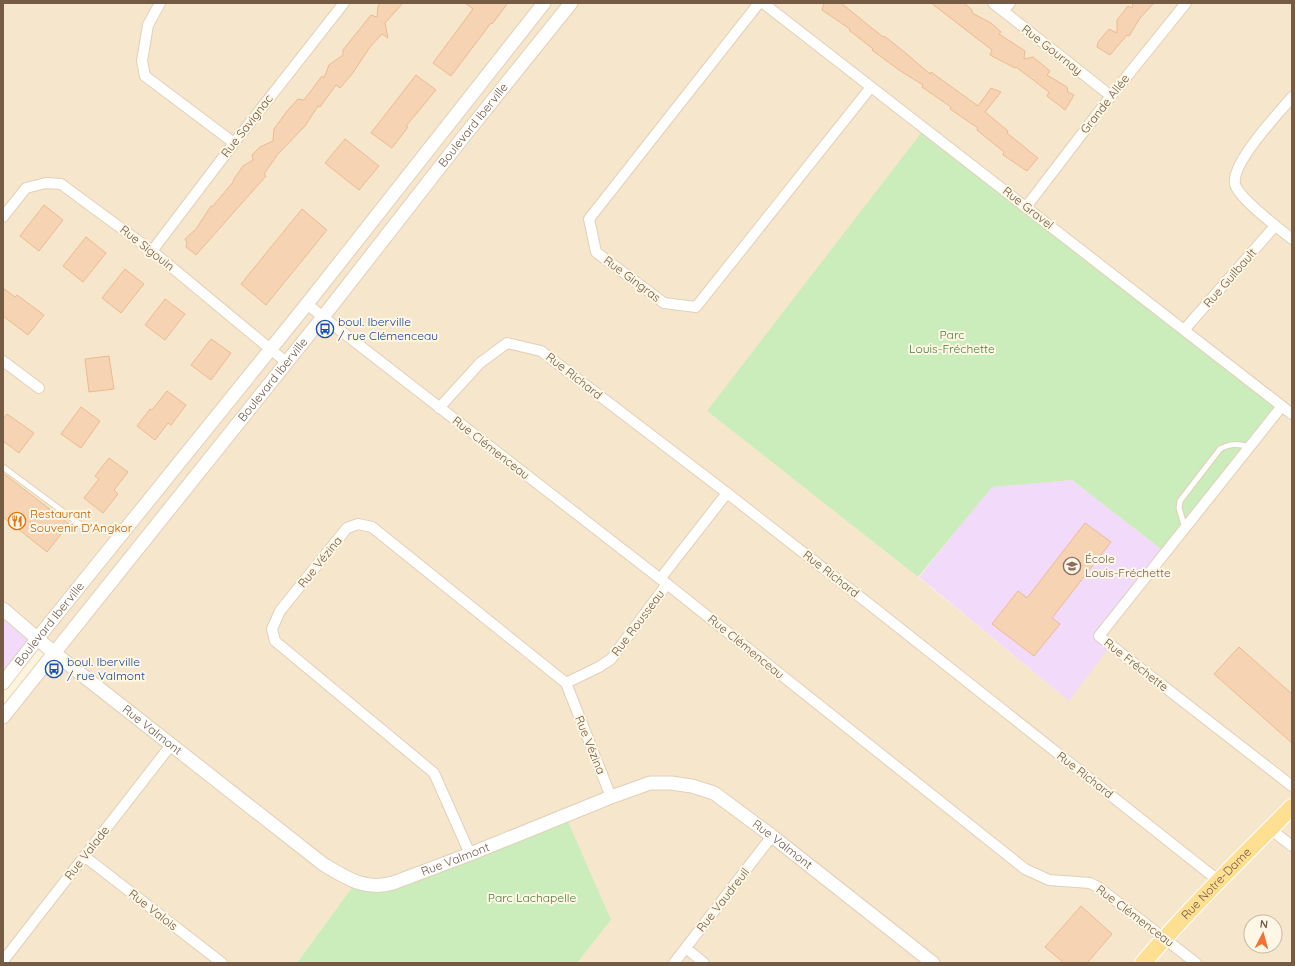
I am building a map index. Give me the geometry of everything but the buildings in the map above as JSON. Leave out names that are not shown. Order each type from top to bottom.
[{"type":"main road","name":"Rue Notre-Dame","points":[[1143,963],[1164,938],[1218,881],[1292,807]]},
{"type":"street","points":[[160,3],[148,25],[142,61],[145,76],[234,143]]},
{"type":"street","name":"Rue Savignac","points":[[152,251],[234,143],[344,3]]},
{"type":"street","name":"Boulevard Iberville","points":[[3,683],[270,349],[308,304],[544,3]]},
{"type":"street","name":"Boulevard Iberville","points":[[3,717],[53,652],[323,317],[461,140],[571,3]]},
{"type":"street","name":"Rue Gingras","points":[[759,3],[589,219],[596,252],[664,303],[696,307],[871,87]]},
{"type":"street","name":"Rue Gravel","points":[[763,3],[1292,414]]},
{"type":"street","name":"Rue Gournay","points":[[993,3],[1111,96]]},
{"type":"street","points":[[1003,11],[1010,3]]},
{"type":"street","name":"Grande Allée","points":[[1026,207],[1111,96],[1186,3]]},
{"type":"street","points":[[1292,97],[1243,156],[1235,174],[1235,185],[1240,194],[1292,239]]},
{"type":"street","name":"Rue Sigouin","points":[[3,217],[26,188],[46,182],[61,184],[152,251],[286,362]]},
{"type":"street","name":"Rue Guilbault","points":[[1184,330],[1276,226]]},
{"type":"street","name":"Rue Clémenceau","points":[[308,304],[439,408],[664,582],[1024,869],[1049,880],[1090,883],[1098,887],[1196,963]]},
{"type":"street","name":"Rue Richard","points":[[439,408],[480,363],[507,343],[541,350],[727,492],[1218,881]]},
{"type":"street","points":[[3,361],[39,388]]},
{"type":"street","name":"Rue Fréchette","points":[[1282,406],[1099,636],[1292,786]]},
{"type":"street","name":"Rue Rousseau","points":[[566,683],[599,667],[611,659],[727,492]]},
{"type":"street","name":"Rue Vézina","points":[[470,854],[434,773],[275,642],[272,629],[280,611],[347,528],[358,524],[372,527],[566,683],[611,797]]},
{"type":"street","name":"Rue Valmont","points":[[3,609],[53,652],[323,864],[356,882],[369,886],[382,887],[470,854],[611,797],[650,783],[671,783],[692,786],[714,793],[772,836],[932,963]]},
{"type":"street","name":"Rue Valade","points":[[3,961],[170,745]]},
{"type":"street","points":[[1270,829],[1292,846]]},
{"type":"street","name":"Rue Vaudreuil","points":[[674,963],[772,836]]},
{"type":"street","name":"Rue Valois","points":[[84,856],[222,963]]},
{"type":"street","points":[[686,948],[704,963]]},
{"type":"lane","points":[[1185,528],[1179,508],[1180,501],[1220,449],[1227,445],[1234,444],[1250,447]]},
{"type":"lane","points":[[3,467],[85,528]]},
{"type":"shaded area","points":[[3,3],[1292,3],[1292,963],[577,963],[611,920],[393,883],[356,882],[297,963],[3,963],[3,728],[62,651],[3,603]],"holes":[[[1282,406],[1099,636],[1069,701],[918,577],[707,411]]]},
{"type":"shaded area","points":[[1072,480],[1166,553],[1099,635],[1111,645],[1069,701],[919,577],[991,487]]},
{"type":"shaded area","points":[[3,610],[37,639],[3,683]]},
{"type":"green space","name":"Parc Louis-Fréchette","points":[[925,128],[1282,406],[1166,553],[1072,480],[992,487],[918,577],[707,411]]},
{"type":"green space","name":"Parc Lachapelle","points":[[565,815],[611,920],[577,963],[297,963],[356,882],[369,886]]},
{"type":"place","name":"boul. Iberville / rue Clémenceau","points":[[325,329]]},
{"type":"place","name":"Restaurant Souvenir D'Angkor","points":[[17,521]]},
{"type":"place","name":"École Louis-Fréchette","points":[[1072,566]]},
{"type":"place","name":"boul. Iberville / rue Valmont","points":[[54,669]]}]
